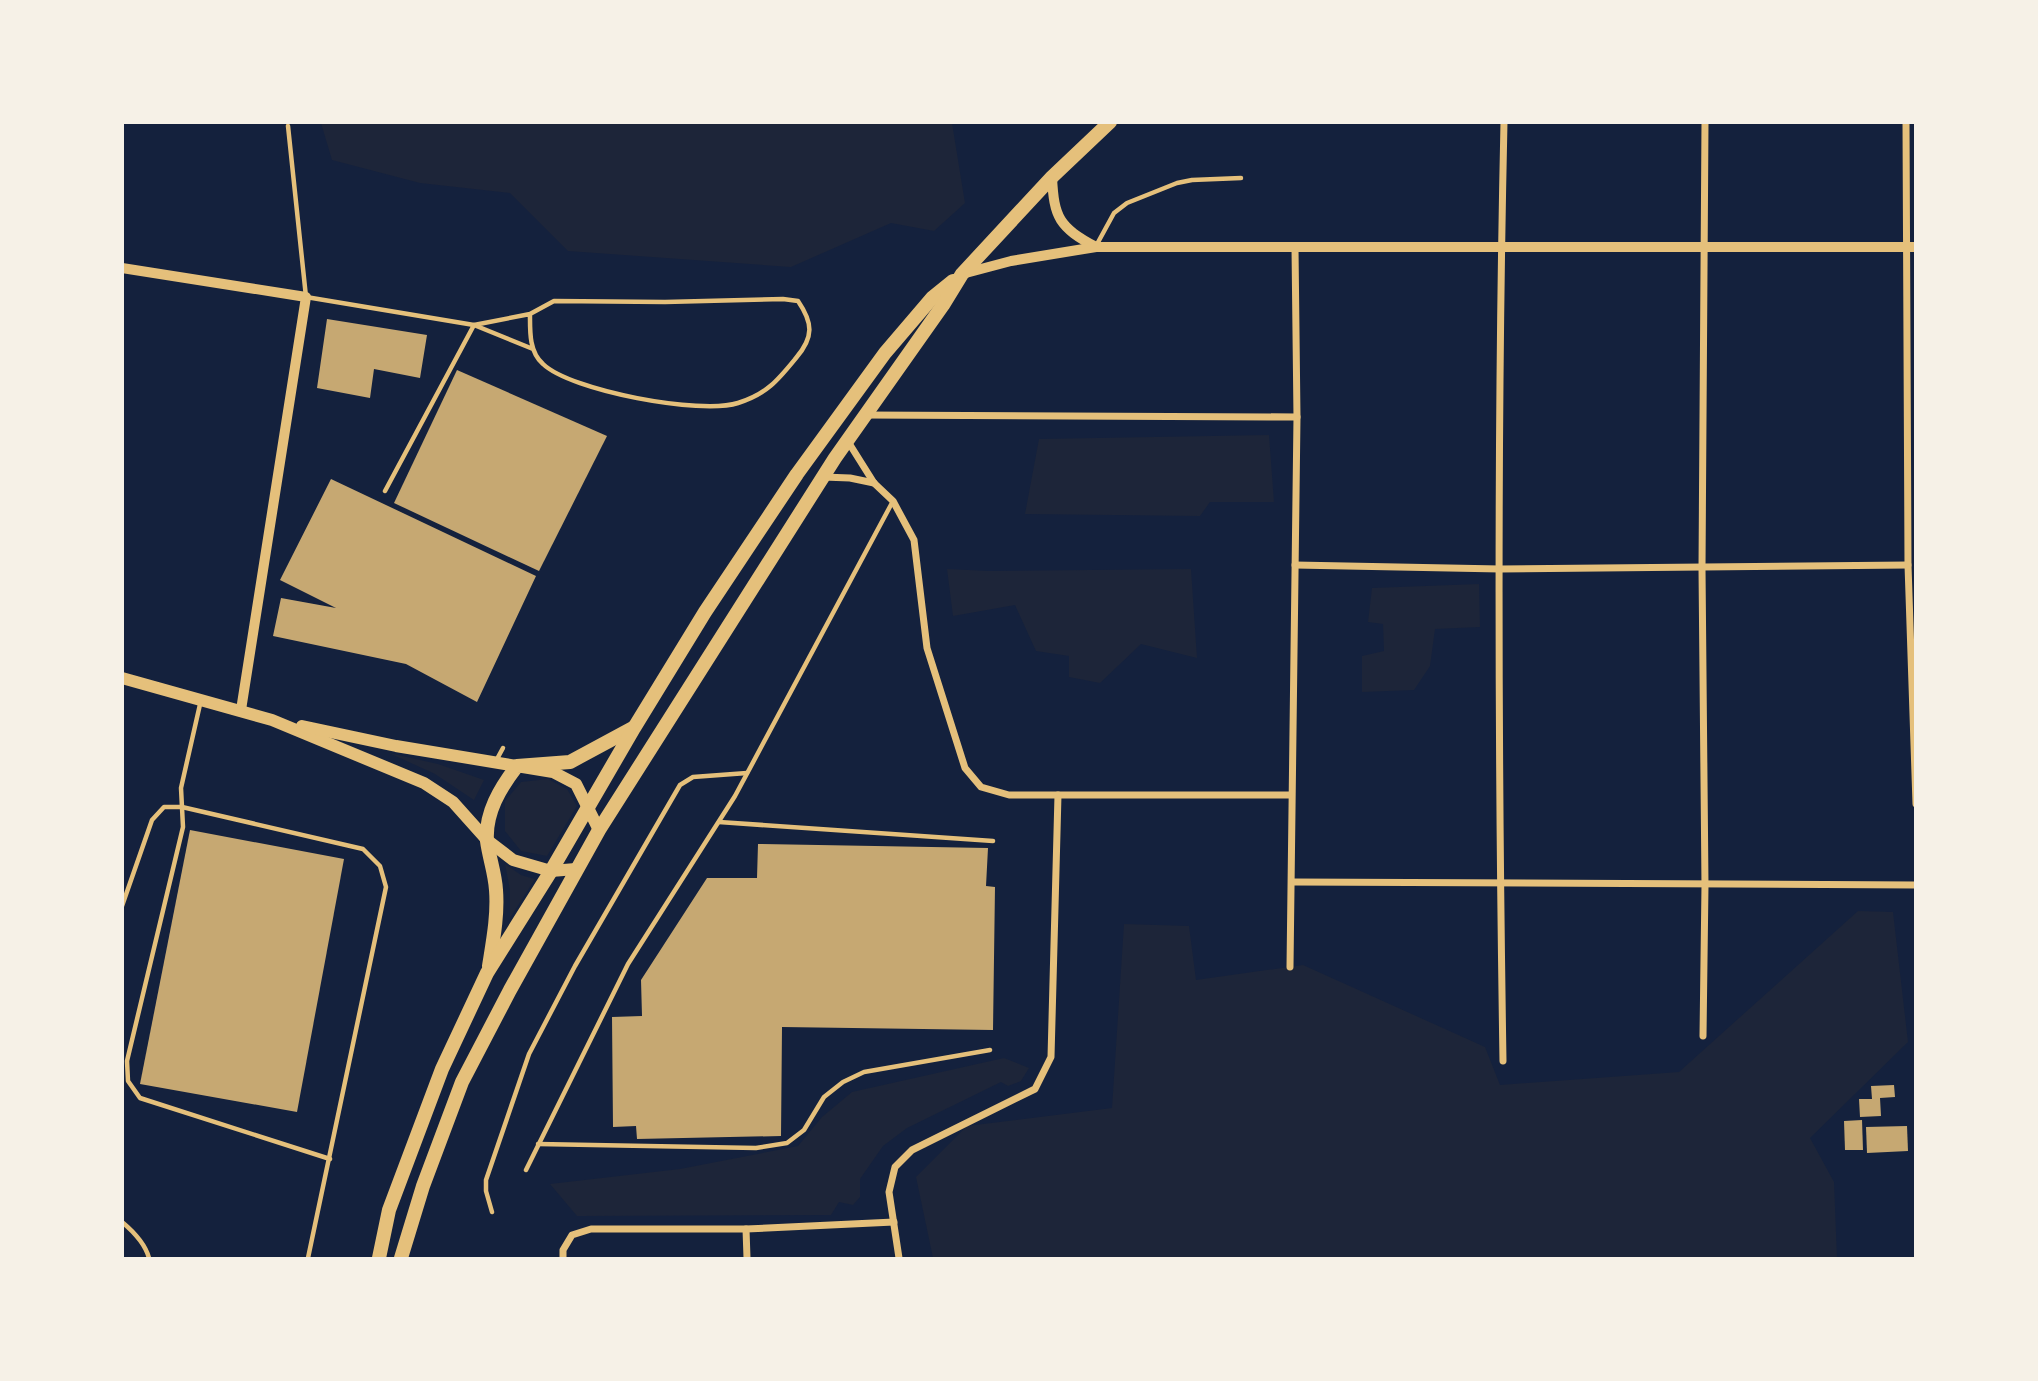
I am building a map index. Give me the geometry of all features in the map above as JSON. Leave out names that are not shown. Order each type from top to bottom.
[{"type":"highway","points":[[379,1258],[389,1210],[442,1069],[487,973],[588,810],[634,727],[705,612],[843,408],[932,298],[962,274],[1052,177],[1110,122]]},
{"type":"highway","points":[[401,1258],[423,1186],[462,1082],[576,869],[847,440],[962,274]]},
{"type":"highway","points":[[487,973],[495,929],[496,890],[487,839],[491,810],[504,784],[517,766],[570,762],[634,727]]},
{"type":"main road","points":[[122,678],[272,720],[424,783],[453,802],[487,839],[513,860],[551,871],[576,869]]},
{"type":"main road","points":[[272,720],[396,746],[553,772],[576,784],[599,830]]},
{"type":"street","points":[[1503,1061],[1500,569],[1504,122]]},
{"type":"street","points":[[1703,1036],[1705,122]]},
{"type":"street","points":[[1906,122],[1911,247],[1908,565],[1916,804]]},
{"type":"street","points":[[1052,177],[1054,204],[1060,220],[1076,236],[1096,247]]},
{"type":"street","points":[[962,274],[1037,256],[1096,247],[1911,247]]},
{"type":"street","points":[[1290,967],[1297,417],[1295,248]]},
{"type":"street","points":[[122,268],[306,297],[241,710]]},
{"type":"street","points":[[865,415],[1297,417]]},
{"type":"street","points":[[847,440],[874,483],[893,501],[914,541],[928,648],[965,768],[981,787],[1009,795],[1291,795]]},
{"type":"street","points":[[823,477],[850,478],[874,483]]},
{"type":"street","points":[[1295,565],[1500,569],[1908,565]]},
{"type":"street","points":[[899,1258],[889,1192],[895,1167],[912,1150],[1035,1089],[1051,1057],[1058,796]]},
{"type":"street","points":[[1293,882],[1916,885]]},
{"type":"street","points":[[563,1258],[572,1235],[591,1229],[746,1229],[894,1222]]},
{"type":"street","points":[[746,1229],[747,1258]]},
{"type":"lane","points":[[288,126],[306,297],[474,325],[533,349]]},
{"type":"lane","points":[[1096,247],[1114,213],[1127,202],[1177,183],[1241,178]]},
{"type":"lane","points":[[474,325],[530,314],[554,301],[783,299],[798,301],[809,317],[810,330],[805,347],[770,389],[737,403],[718,406],[668,404],[603,389],[571,379],[543,365],[533,349],[530,314]]},
{"type":"lane","points":[[385,491],[474,325]]},
{"type":"lane","points":[[526,1170],[628,964],[719,822],[893,501]]},
{"type":"lane","points":[[201,699],[181,788],[183,827],[127,1061],[128,1081],[140,1098],[330,1159]]},
{"type":"lane","points":[[495,763],[503,748]]},
{"type":"lane","points":[[492,1212],[486,1180],[529,1054],[589,942],[680,785],[693,777],[747,773]]},
{"type":"lane","points":[[122,906],[152,821],[164,807],[182,807],[363,849],[380,866],[386,887],[308,1258]]},
{"type":"lane","points":[[719,822],[993,841]]},
{"type":"lane","points":[[538,1144],[756,1148],[787,1143],[804,1130],[824,1097],[842,1082],[864,1072],[990,1050]]},
{"type":"lane","points":[[122,1222],[135,1233],[147,1250],[149,1258]]},
{"type":"shaded area","points":[[321,123],[952,123],[965,203],[934,231],[891,223],[791,267],[568,251],[510,193],[420,183],[332,160]]},
{"type":"shaded area","points":[[1269,435],[1274,502],[1210,502],[1200,516],[1025,514],[1039,439]]},
{"type":"shaded area","points":[[947,569],[1191,569],[1197,658],[1141,644],[1100,683],[1069,677],[1069,656],[1036,651],[1015,605],[953,616]]},
{"type":"shaded area","points":[[1479,584],[1480,627],[1435,629],[1430,666],[1414,690],[1362,692],[1362,656],[1384,651],[1383,624],[1368,622],[1372,588]]},
{"type":"shaded area","points":[[389,753],[438,764],[484,780],[474,800],[435,774]]},
{"type":"shaded area","points":[[548,779],[567,789],[577,806],[547,856],[521,851],[505,831],[505,801],[521,782]]},
{"type":"shaded area","points":[[505,864],[521,875],[535,879],[510,918],[510,890]]},
{"type":"shaded area","points":[[1858,911],[1893,912],[1908,1042],[1810,1138],[1834,1182],[1837,1258],[933,1258],[916,1177],[967,1126],[1112,1108],[1124,924],[1189,926],[1196,980],[1303,965],[1485,1047],[1500,1085],[1679,1072]]},
{"type":"shaded area","points":[[1004,1058],[1029,1068],[1021,1081],[1008,1086],[1001,1082],[907,1128],[883,1146],[860,1179],[860,1197],[853,1205],[839,1202],[831,1215],[577,1216],[550,1184],[680,1169],[798,1146],[822,1117],[852,1092]]},
{"type":"building","points":[[327,319],[427,335],[420,378],[374,369],[370,398],[317,388]]},
{"type":"building","points":[[457,370],[607,436],[539,571],[394,503]]},
{"type":"building","points":[[331,479],[536,576],[477,702],[406,664],[273,636],[281,598],[336,608],[280,580]]},
{"type":"building","points":[[190,830],[344,859],[297,1112],[140,1084]]},
{"type":"building","points":[[758,844],[988,848],[986,886],[995,887],[993,1030],[782,1027],[781,1136],[637,1139],[636,1126],[613,1127],[612,1017],[642,1016],[641,980],[707,878],[757,878]]},
{"type":"building","points":[[1894,1085],[1895,1097],[1880,1098],[1881,1116],[1860,1117],[1859,1099],[1872,1099],[1871,1086]]},
{"type":"building","points":[[1862,1120],[1863,1150],[1845,1150],[1844,1121]]},
{"type":"building","points":[[1907,1126],[1908,1151],[1867,1153],[1866,1127]]}]
